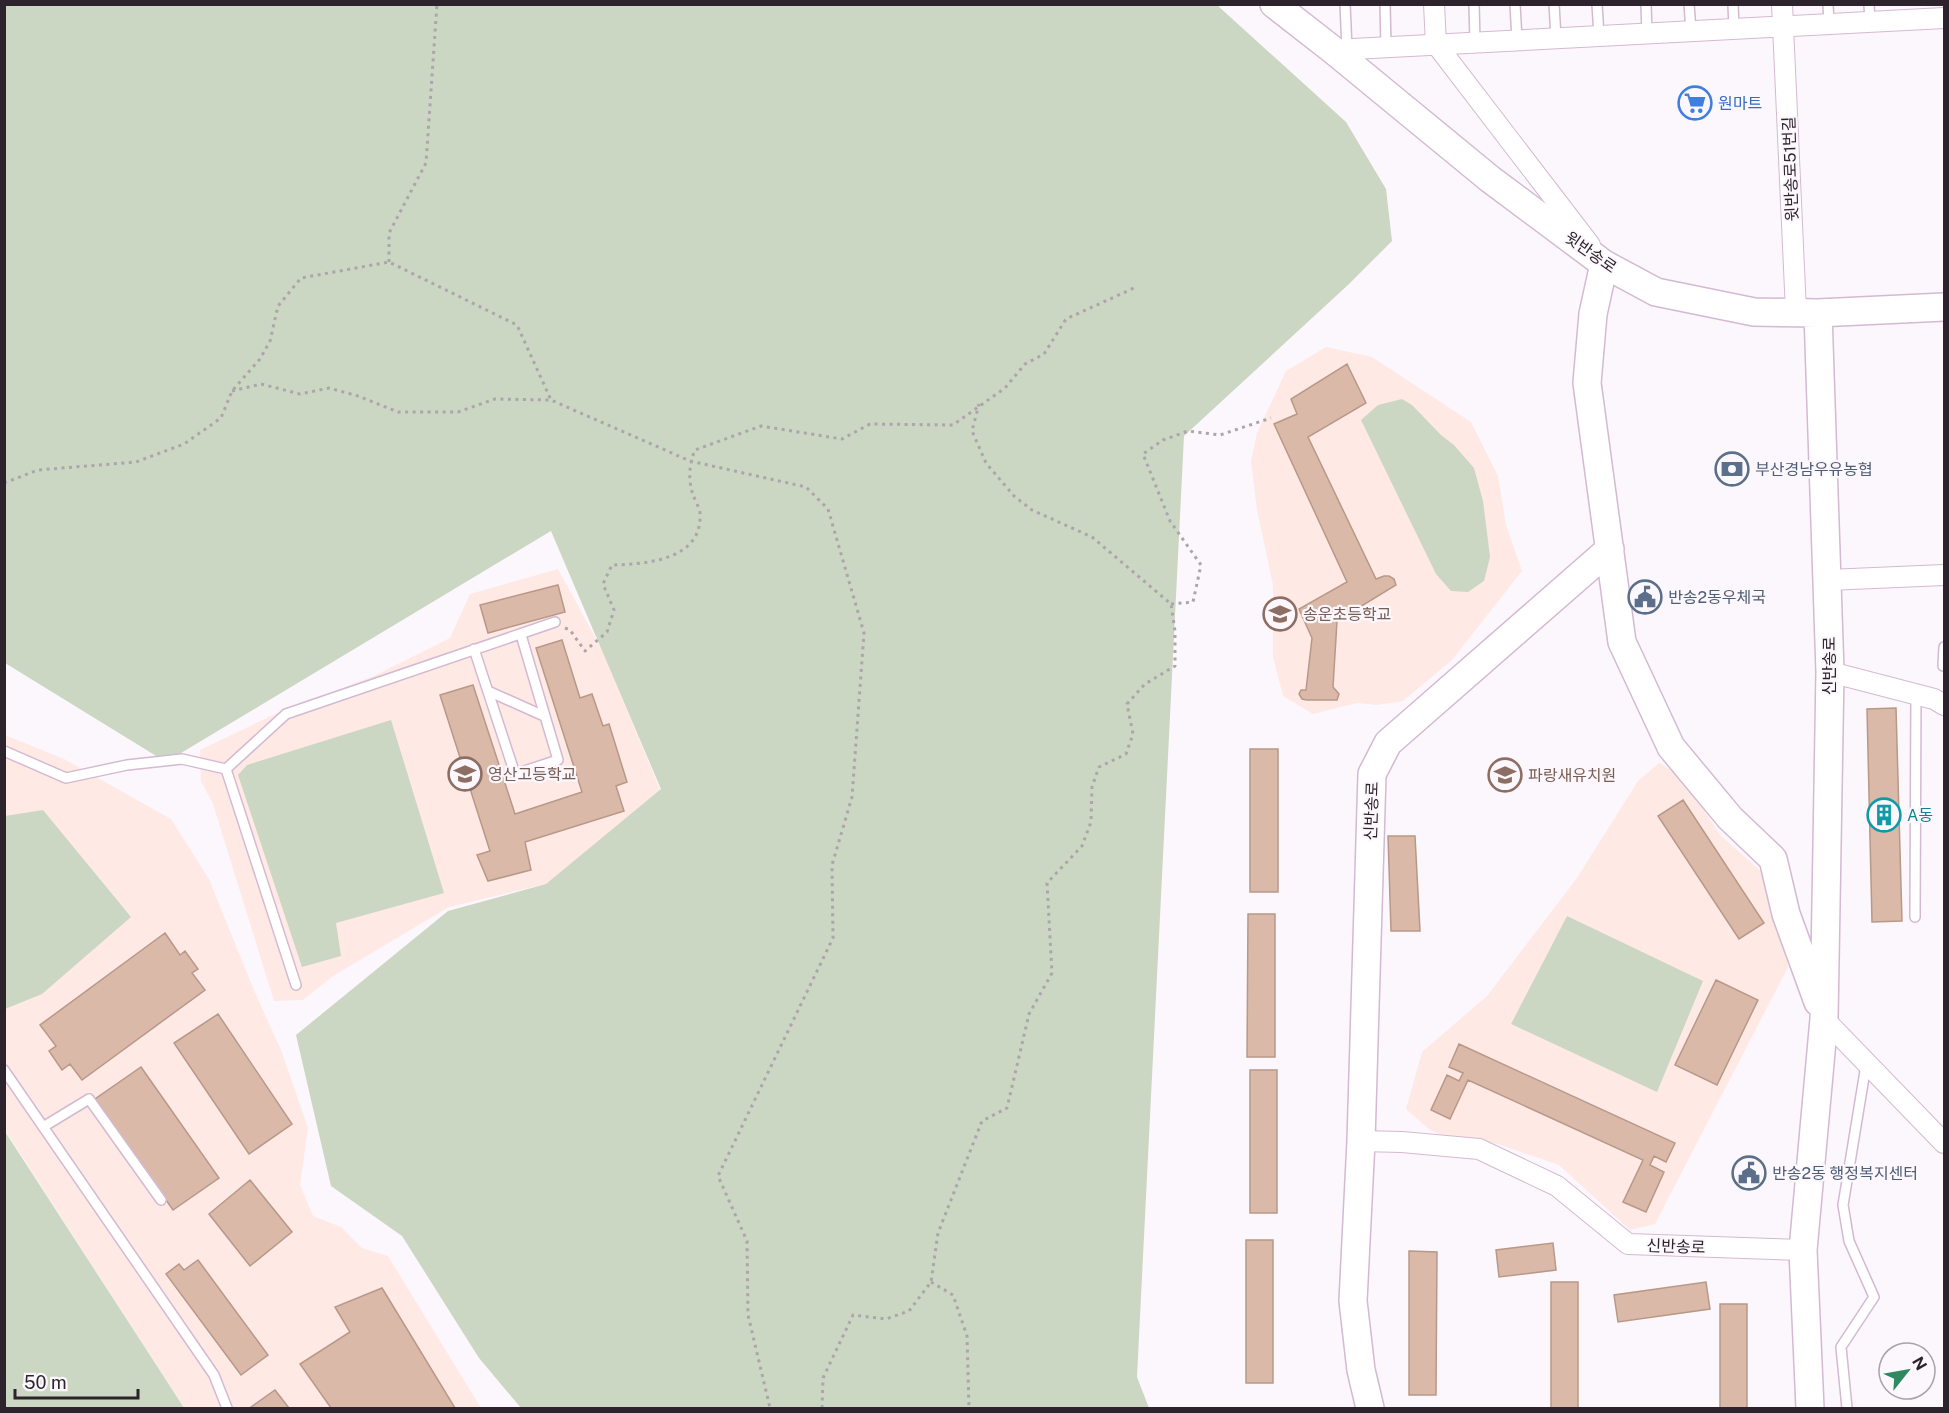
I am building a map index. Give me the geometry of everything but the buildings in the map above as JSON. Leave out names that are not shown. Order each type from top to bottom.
[{"type":"main road","name":"윗반송로","points":[[1274,4],[1340,49],[1490,179],[1604,264],[1656,292],[1754,312],[1807,313],[1944,307]]},
{"type":"main road","name":"신반송로","points":[[1604,264],[1593,314],[1587,383],[1622,642],[1671,747],[1730,818],[1773,859],[1786,914],[1824,1019]]},
{"type":"main road","name":"신반송로","points":[[1807,313],[1828,580],[1830,672],[1824,1019],[1803,1250],[1810,1408]]},
{"type":"main road","name":"신반송로","points":[[1370,1408],[1361,1370],[1353,1301],[1361,1141],[1372,774],[1388,743],[1610,549]]},
{"type":"street","points":[[1434,4],[1436,44],[1604,264]]},
{"type":"street","name":"윗반송로51번길","points":[[1782,4],[1807,313]]},
{"type":"street","points":[[1340,49],[1784,26],[1829,14],[1870,13],[1944,18]]},
{"type":"street","points":[[1828,580],[1944,575]]},
{"type":"street","points":[[1830,672],[1934,699],[1944,705]]},
{"type":"street","points":[[1824,1019],[1944,1143]]},
{"type":"street","name":"신반송로","points":[[1361,1141],[1479,1149],[1557,1186],[1628,1244],[1803,1250]]},
{"type":"lane","points":[[1340,49],[1345,4]]},
{"type":"lane","points":[[1385,4],[1386,47]]},
{"type":"lane","points":[[1474,4],[1475,42]]},
{"type":"lane","points":[[1515,4],[1516,40]]},
{"type":"lane","points":[[1554,4],[1556,38]]},
{"type":"lane","points":[[1597,4],[1599,36]]},
{"type":"lane","points":[[1646,4],[1647,33]]},
{"type":"lane","points":[[1689,4],[1691,31]]},
{"type":"lane","points":[[1733,4],[1734,29]]},
{"type":"lane","points":[[226,769],[286,714],[555,622]]},
{"type":"lane","points":[[474,649],[515,774],[558,760],[521,635]]},
{"type":"lane","points":[[1943,666],[1944,647]]},
{"type":"lane","points":[[488,692],[544,716]]},
{"type":"lane","points":[[1915,917],[1916,694]]},
{"type":"lane","points":[[4,751],[66,778],[127,765],[182,759],[226,769]]},
{"type":"lane","points":[[226,769],[296,985]]},
{"type":"lane","points":[[1847,1408],[1841,1347],[1874,1297],[1849,1241],[1843,1205],[1867,1063]]},
{"type":"lane","points":[[4,1070],[214,1375],[227,1408]]},
{"type":"lane","points":[[43,1127],[89,1099],[161,1200]]},
{"type":"path","points":[[389,262],[388,233],[426,163],[437,4]]},
{"type":"path","points":[[4,483],[38,470],[136,462],[184,444],[221,418],[232,391],[260,359],[270,341],[279,306],[301,278],[389,262],[517,325],[551,400]]},
{"type":"path","points":[[555,622],[570,630],[585,651],[607,632],[614,610],[603,584],[612,565],[678,555],[695,540],[700,512],[690,487],[690,461],[695,450],[761,426],[842,439],[870,424],[952,425],[1005,388],[1025,364],[1044,354],[1066,319],[1134,288]]},
{"type":"path","points":[[232,391],[261,384],[300,394],[329,388],[358,396],[398,412],[458,412],[495,399],[551,400],[690,461],[806,487],[828,509],[864,633],[852,796],[832,865],[833,938],[718,1176],[747,1241],[748,1315],[770,1408]]},
{"type":"path","points":[[822,1408],[823,1378],[853,1315],[886,1319],[909,1311],[931,1282],[938,1233],[982,1121],[1007,1108],[1029,1014],[1052,973],[1047,883],[1082,846],[1091,822],[1092,787],[1099,767],[1126,754],[1133,734],[1127,704],[1144,684],[1175,666],[1175,631],[1171,604],[1092,537],[1032,510],[1014,495],[986,463],[972,431],[980,405]]},
{"type":"path","points":[[1171,604],[1193,602],[1201,565],[1170,521],[1143,454],[1163,440],[1188,431],[1220,435],[1271,418]]},
{"type":"path","points":[[931,1282],[953,1295],[967,1336],[969,1408]]},
{"type":"shaded area","points":[[1326,347],[1372,357],[1471,422],[1498,476],[1506,525],[1522,571],[1452,660],[1403,701],[1377,705],[1357,703],[1313,714],[1283,696],[1273,657],[1273,585],[1257,510],[1251,461],[1257,433],[1286,371]]},
{"type":"shaded area","points":[[558,569],[601,648],[664,799],[546,884],[449,907],[333,976],[303,1000],[274,1001],[213,804],[201,781],[200,750],[273,715],[374,676],[450,638],[470,594]]},
{"type":"shaded area","points":[[5,735],[64,759],[171,819],[209,879],[281,1050],[308,1128],[300,1185],[313,1216],[341,1227],[362,1248],[388,1256],[481,1408],[184,1408],[5,1130]]},
{"type":"shaded area","points":[[1659,763],[1680,775],[1721,836],[1764,874],[1784,930],[1788,967],[1655,1224],[1630,1230],[1559,1165],[1498,1144],[1449,1138],[1430,1130],[1406,1109],[1422,1052],[1487,996],[1577,878],[1638,781]]},
{"type":"green space","points":[[4,5],[1217,5],[1346,122],[1386,189],[1392,241],[1349,284],[1184,436],[1137,1377],[1149,1408],[521,1408],[479,1358],[402,1236],[331,1186],[296,1035],[448,911],[546,884],[661,789],[551,531],[166,762],[5,663]]},
{"type":"green space","points":[[1402,399],[1412,405],[1454,445],[1474,468],[1483,501],[1490,557],[1484,581],[1468,592],[1451,591],[1436,574],[1361,420],[1378,405]]},
{"type":"green space","points":[[391,720],[444,893],[336,923],[341,956],[302,967],[238,775],[247,765]]},
{"type":"green space","points":[[43,810],[131,917],[42,994],[5,1009],[5,816]]},
{"type":"green space","points":[[1567,916],[1703,981],[1657,1092],[1511,1024]]},
{"type":"green space","points":[[4,1130],[166,1380],[184,1408],[5,1408]]},
{"type":"place","name":"원마트","points":[[1695,103]]},
{"type":"place","name":"부산경남우유농협","points":[[1732,469]]},
{"type":"place","name":"반송2동우체국","points":[[1645,597]]},
{"type":"place","name":"송운초등학교","points":[[1280,614]]},
{"type":"place","name":"영산고등학교","points":[[465,774]]},
{"type":"place","name":"파랑새유치원","points":[[1505,775]]},
{"type":"place","name":"A동","points":[[1884,815]]},
{"type":"place","name":"반송2동 행정복지센터","points":[[1749,1173]]}]
